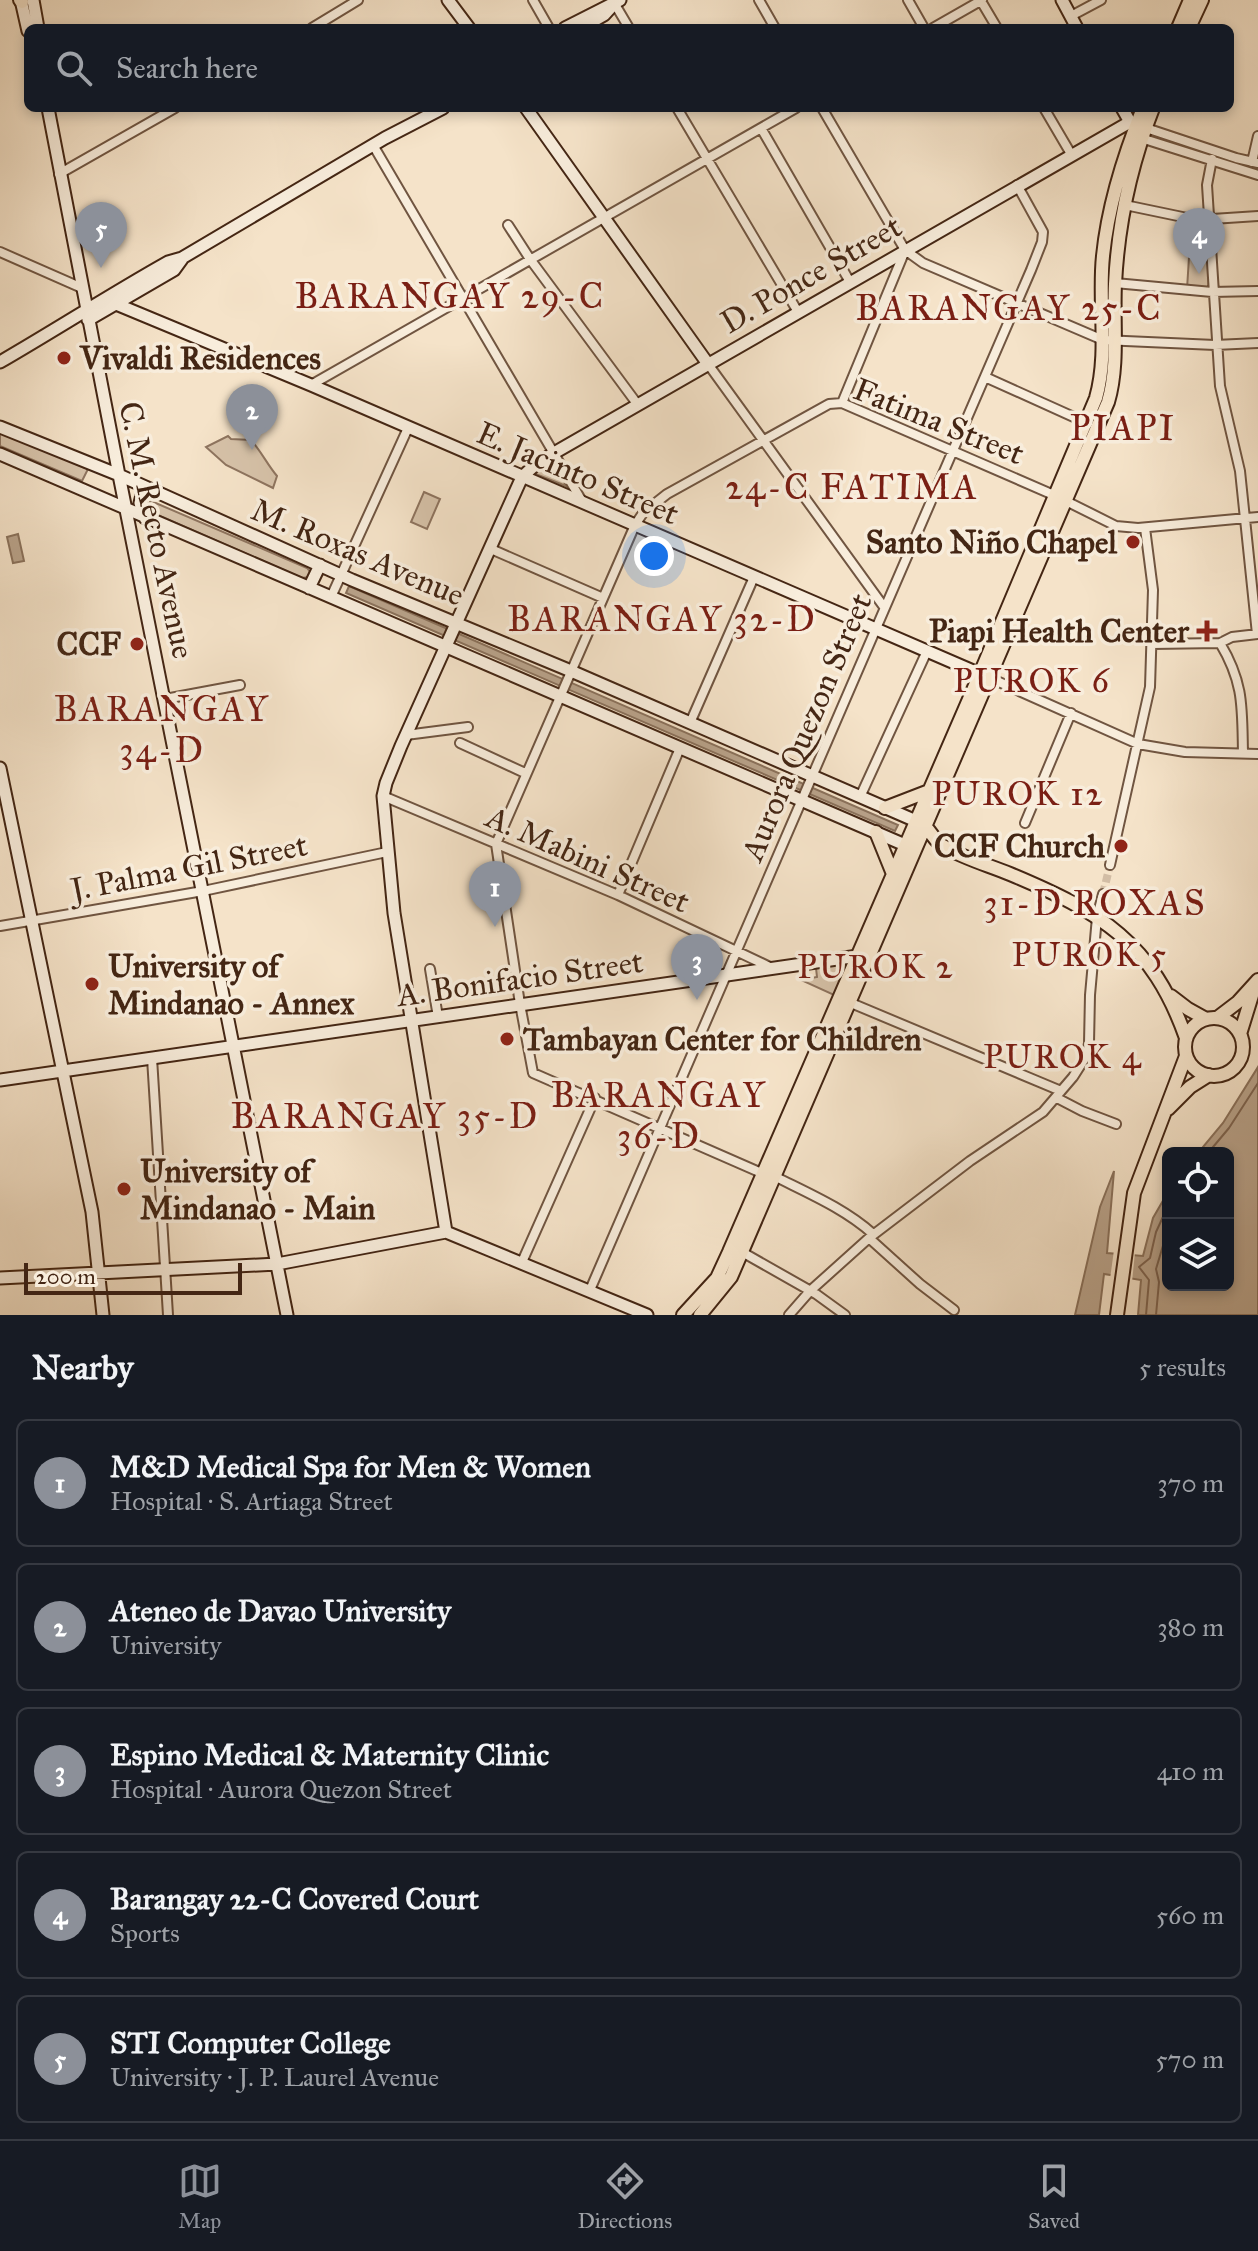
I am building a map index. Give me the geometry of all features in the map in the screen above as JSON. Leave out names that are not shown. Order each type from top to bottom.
[{"type":"main road","points":[[24,0],[36,24]]},
{"type":"main road","points":[[24,0],[27,24]]},
{"type":"main road","points":[[448,0],[466,24]]},
{"type":"main road","points":[[1062,0],[1075,24]]},
{"type":"main road","points":[[1180,24],[1190,0]]},
{"type":"main road","points":[[1191,24],[1202,0]]},
{"type":"main road","points":[[572,24],[615,1]]},
{"type":"main road","points":[[588,24],[604,15],[615,1]]},
{"type":"main road","name":"C. M. Recto Avenue","points":[[49,112],[287,1315]]},
{"type":"main road","points":[[387,137],[423,112]]},
{"type":"main road","points":[[87,314],[104,298],[168,262],[182,258],[373,145],[435,112]]},
{"type":"main road","points":[[529,112],[708,364]]},
{"type":"main road","points":[[1125,112],[1137,129]]},
{"type":"main road","points":[[683,1315],[717,1278],[770,1175],[851,1003],[911,847],[1061,498],[1111,392],[1103,256],[1109,221],[1142,112]]},
{"type":"main road","points":[[1061,498],[1100,385],[1137,129],[1150,112]]},
{"type":"main road","name":"D. Ponce Street","points":[[522,477],[554,453],[1071,154],[1137,129]]},
{"type":"main road","points":[[0,362],[69,322],[116,304],[174,270],[182,258]]},
{"type":"main road","points":[[69,322],[82,290],[104,298]]},
{"type":"main road","points":[[138,291],[145,315]]},
{"type":"main road","name":"E. Jacinto Street","points":[[116,304],[985,676]]},
{"type":"main road","name":"M. Roxas Avenue","points":[[0,427],[119,475],[342,575],[451,634],[565,684],[680,748],[911,847]]},
{"type":"main road","name":"M. Roxas Avenue","points":[[0,454],[331,597],[451,634],[565,684],[690,723],[921,824]]},
{"type":"main road","points":[[446,1232],[394,913],[383,796],[406,735],[522,477]]},
{"type":"main road","points":[[144,487],[140,501],[145,518]]},
{"type":"main road","points":[[309,588],[320,565]]},
{"type":"main road","points":[[921,824],[929,791],[985,676]]},
{"type":"main road","points":[[0,768],[90,1202],[101,1275],[103,1315]]},
{"type":"main road","points":[[885,808],[929,791]]},
{"type":"main road","points":[[921,824],[940,845],[1050,891],[1097,917],[1136,950],[1166,991],[1186,1038],[1186,1056],[1134,1193],[1117,1315]]},
{"type":"main road","points":[[876,832],[893,874]]},
{"type":"main road","points":[[911,847],[940,845]]},
{"type":"main road","points":[[700,1315],[731,1277],[858,956],[893,874],[911,847]]},
{"type":"main road","name":"A. Bonifacio Street","points":[[0,1080],[858,956]]},
{"type":"main road","points":[[1186,1038],[1191,1028],[1212,1018],[1257,982]]},
{"type":"main road","points":[[1240,1034],[1257,982]]},
{"type":"main road","points":[[1164,1114],[1190,1087],[1209,1075],[1226,1073],[1239,1062],[1243,1051],[1240,1034],[1233,1025],[1188,1009],[1166,991]]},
{"type":"main road","points":[[1186,1056],[1195,1069],[1209,1075]]},
{"type":"main road","points":[[0,1278],[277,1264],[446,1232],[647,1315]]},
{"type":"street","points":[[533,0],[547,24]]},
{"type":"street","points":[[759,0],[773,24]]},
{"type":"street","points":[[908,0],[922,24]]},
{"type":"street","points":[[940,24],[981,0],[995,24]]},
{"type":"street","points":[[1071,16],[1101,0]]},
{"type":"street","points":[[615,1],[627,24]]},
{"type":"street","points":[[318,24],[352,2]]},
{"type":"street","points":[[59,174],[168,112]]},
{"type":"street","points":[[679,112],[798,312]]},
{"type":"street","points":[[311,385],[789,112]]},
{"type":"street","points":[[824,112],[905,250],[923,263],[1108,341],[1215,345],[1258,343]]},
{"type":"street","points":[[1046,112],[1071,154]]},
{"type":"street","points":[[761,128],[850,282]]},
{"type":"street","points":[[1137,129],[1258,175]]},
{"type":"street","points":[[1137,129],[1255,162],[1258,136]]},
{"type":"street","points":[[373,145],[583,503]]},
{"type":"street","points":[[1152,644],[1220,643],[1232,637],[1257,634],[1240,471],[1220,386],[1215,345],[1207,185],[1212,159]]},
{"type":"street","name":"Aurora Quezon Street","points":[[590,1290],[1043,237],[1017,185]]},
{"type":"street","points":[[1125,205],[1208,220],[1258,216]]},
{"type":"street","points":[[508,225],[638,405]]},
{"type":"street","points":[[842,403],[905,250]]},
{"type":"street","points":[[0,252],[82,290]]},
{"type":"street","points":[[1115,283],[1212,292],[1258,291]]},
{"type":"street","points":[[708,364],[884,607]]},
{"type":"street","points":[[985,377],[1087,423]]},
{"type":"street","name":"Fatima Street","points":[[635,525],[643,513],[667,494],[829,404],[842,403],[1061,498],[1116,526],[1145,528],[1258,517]]},
{"type":"street","points":[[331,597],[408,428]]},
{"type":"street","points":[[635,525],[496,844],[533,1073],[770,1175],[833,1206],[871,1236],[920,1284],[954,1310]]},
{"type":"street","points":[[1110,865],[1150,687],[1153,590],[1145,528]]},
{"type":"street","points":[[491,549],[603,598]]},
{"type":"street","points":[[690,723],[754,577]]},
{"type":"street","points":[[1220,643],[1234,666],[1239,683],[1243,753]]},
{"type":"street","points":[[860,797],[927,651]]},
{"type":"street","points":[[985,676],[1138,744],[1185,752],[1258,754]]},
{"type":"street","points":[[165,699],[240,685]]},
{"type":"street","points":[[1025,823],[1071,713]]},
{"type":"street","points":[[406,735],[468,727]]},
{"type":"street","points":[[460,743],[525,773]]},
{"type":"street","points":[[618,895],[680,748]]},
{"type":"street","name":"A. Mabini Street","points":[[383,796],[618,895],[773,968]]},
{"type":"street","name":"J. Palma Gil Street","points":[[0,926],[203,891],[387,852]]},
{"type":"street","points":[[789,1315],[810,1291],[871,1236],[970,1161],[1043,1112],[1059,1094],[1087,1055],[1097,917],[1103,894]]},
{"type":"street","points":[[430,969],[438,1017]]},
{"type":"street","points":[[851,1003],[1059,1094],[1082,1111],[1116,1124]]},
{"type":"street","points":[[152,1058],[168,1315]]},
{"type":"street","points":[[522,1262],[595,1098]]},
{"type":"street","points":[[742,1252],[845,1315]]},
{"type":"shaded area","points":[[1189,257],[1210,259],[1208,291],[1187,289]]},
{"type":"shaded area","points":[[0,432],[88,469],[82,481],[0,446]]},
{"type":"shaded area","points":[[228,436],[231,439],[251,440],[277,476],[273,488],[226,465],[206,447]]},
{"type":"shaded area","points":[[553,461],[566,486],[533,473]]},
{"type":"shaded area","points":[[424,492],[440,499],[427,529],[411,522]]},
{"type":"shaded area","points":[[151,501],[307,568],[311,573],[309,577],[302,578],[151,512],[147,505]]},
{"type":"shaded area","points":[[841,964],[846,969],[834,995],[801,980],[817,977],[816,968]]},
{"type":"water","points":[[18,534],[24,561],[13,563],[7,537]]},
{"type":"water","points":[[349,586],[898,825],[895,831],[346,593]]},
{"type":"water","points":[[1258,1067],[1258,1315],[1138,1315],[1141,1280],[1104,1274],[1099,1315],[1075,1315],[1100,1207],[1114,1171],[1107,1253],[1143,1256],[1153,1218],[1162,1202],[1162,1291],[1234,1291],[1234,1147],[1203,1147],[1223,1123]]},
{"type":"pier","points":[[1114,1250],[1135,1252],[1132,1282],[1110,1279]]},
{"type":"waterway","points":[[1149,134],[1183,144]]},
{"type":"waterway","points":[[1230,159],[1258,169]]},
{"type":"tunnel","points":[[1103,894],[1110,865]]},
{"type":"place","name":"STI Computer College","points":[[101,268]]},
{"type":"place","name":"Barangay 22-C Covered Court","points":[[1199,274]]},
{"type":"place","name":"Vivaldi Residences","points":[[64,358]]},
{"type":"place","name":"Ateneo de Davao University","points":[[252,450]]},
{"type":"place","name":"Santo Niño Chapel","points":[[1133,542]]},
{"type":"place","name":"Piapi Health Center","points":[[1207,631]]},
{"type":"place","name":"CCF","points":[[137,644]]},
{"type":"place","name":"CCF Church","points":[[1121,846]]},
{"type":"place","name":"M&D Medical Spa for Men & Women","points":[[495,927]]},
{"type":"place","name":"University of Mindanao - Annex","points":[[92,984]]},
{"type":"place","name":"Espino Medical & Maternity Clinic","points":[[697,1000]]},
{"type":"place","name":"Tambayan Center for Children","points":[[507,1039]]},
{"type":"place","name":"University of Mindanao - Main","points":[[124,1189]]},
{"type":"district","name":"BARANGAY 29-C","points":[[450,295]]},
{"type":"district","name":"BARANGAY 25-C","points":[[1009,307]]},
{"type":"district","name":"PIAPI","points":[[1123,427]]},
{"type":"district","name":"24-C FATIMA","points":[[852,486]]},
{"type":"district","name":"BARANGAY 32-D","points":[[662,618]]},
{"type":"district","name":"PUROK 6","points":[[1032,680]]},
{"type":"district","name":"BARANGAY 34-D","points":[[162,728]]},
{"type":"district","name":"PUROK 12","points":[[1018,793]]},
{"type":"district","name":"31-D ROXAS","points":[[1095,902]]},
{"type":"district","name":"PUROK 5","points":[[1090,954]]},
{"type":"district","name":"PUROK 2","points":[[876,966]]},
{"type":"district","name":"PUROK 4","points":[[1063,1056]]},
{"type":"district","name":"BARANGAY 36-D","points":[[659,1114]]},
{"type":"district","name":"BARANGAY 35-D","points":[[385,1115]]}]
